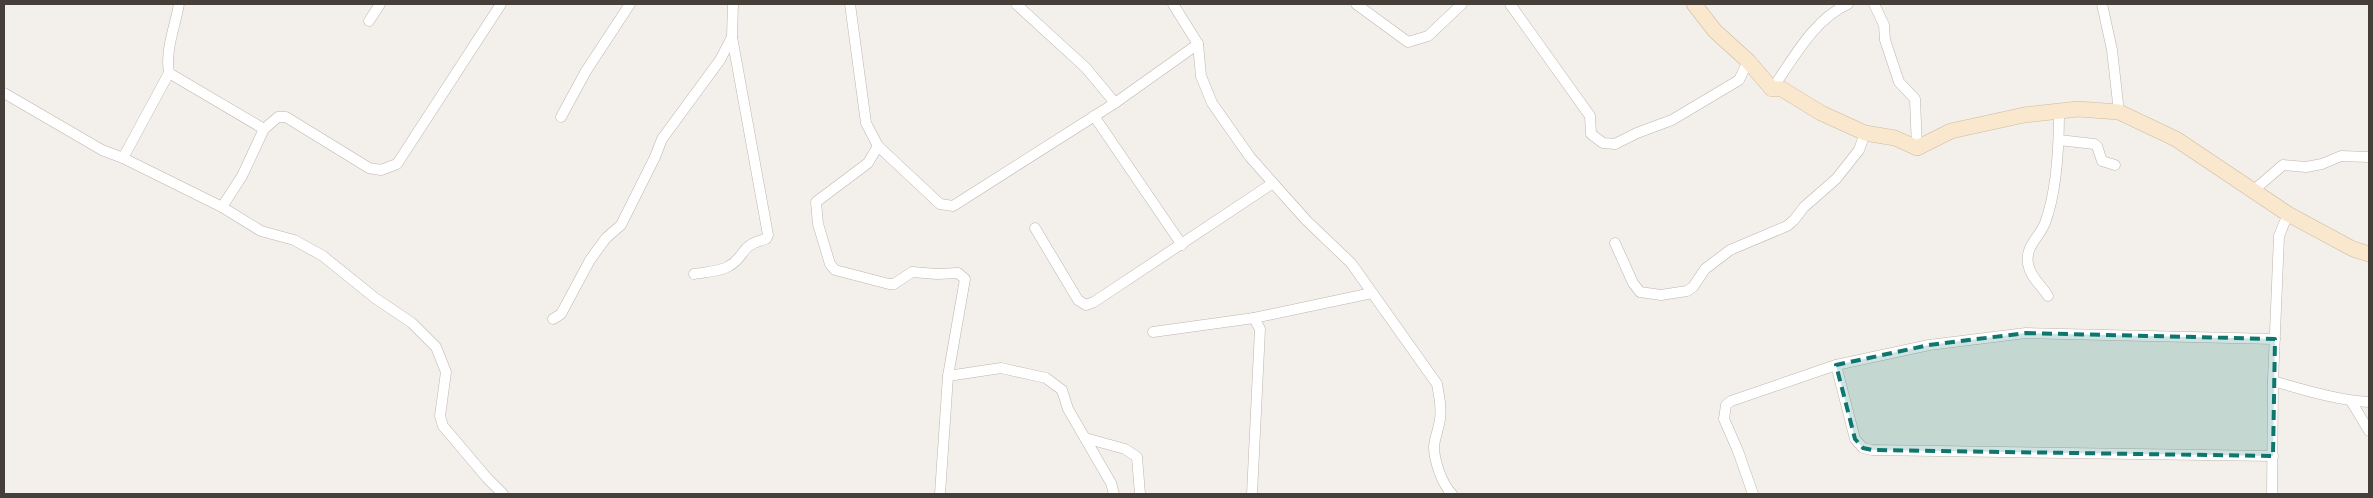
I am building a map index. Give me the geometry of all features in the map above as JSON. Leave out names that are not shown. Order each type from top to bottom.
[{"type":"main road","points":[[1694,4],[1715,31],[1748,61],[1772,89],[1782,90],[1821,114],[1865,133],[1895,138],[1916,148],[1951,131],[2024,115],[2078,109],[2119,112],[2176,139],[2288,214],[2353,250],[2369,254]]},
{"type":"street","points":[[123,158],[169,73],[167,62],[169,45],[179,4]]},
{"type":"street","points":[[369,21],[380,4]]},
{"type":"street","points":[[222,207],[242,176],[264,129],[278,117],[286,117],[369,168],[382,170],[397,164],[501,4]]},
{"type":"street","points":[[561,117],[586,71],[630,4]]},
{"type":"street","points":[[694,274],[729,266],[745,248],[756,241],[766,239],[768,235],[732,38],[733,4]]},
{"type":"street","points":[[850,4],[866,123],[878,146],[940,204],[953,206],[1115,103],[1198,44]]},
{"type":"street","points":[[1016,4],[1086,68],[1115,103]]},
{"type":"street","points":[[1173,4],[1198,44],[1201,76],[1212,102],[1250,157],[1307,222],[1351,262],[1437,384],[1441,403],[1440,419],[1434,446],[1435,457],[1445,492]]},
{"type":"street","points":[[1356,4],[1408,42],[1428,36],[1462,4]]},
{"type":"street","points":[[1510,4],[1590,116],[1591,134],[1603,143],[1615,144],[1679,116],[1739,80],[1748,61]]},
{"type":"street","points":[[1772,89],[1815,29],[1837,9],[1848,4]]},
{"type":"street","points":[[1874,4],[1884,25],[1885,40],[1899,82],[1915,99],[1916,148]]},
{"type":"street","points":[[2102,4],[2112,50],[2119,112]]},
{"type":"street","points":[[553,319],[561,314],[590,260],[606,238],[621,224],[656,157],[662,139],[720,60],[732,38]]},
{"type":"street","points":[[169,73],[264,129]]},
{"type":"street","points":[[4,93],[102,150],[123,158],[222,207],[260,231],[294,240],[323,256],[376,298],[412,323],[436,347],[446,372],[440,416],[443,426],[503,494]]},
{"type":"street","points":[[2048,296],[2031,274],[2028,254],[2030,245],[2044,224],[2051,204],[2059,140],[2059,112]]},
{"type":"street","points":[[1094,116],[1182,245]]},
{"type":"street","points":[[1615,243],[1633,283],[1640,292],[1661,295],[1687,291],[1693,287],[1705,269],[1730,250],[1777,231],[1794,220],[1804,207],[1836,180],[1858,150],[1865,133]]},
{"type":"street","points":[[2059,140],[2094,144],[2097,146],[2102,161],[2115,165]]},
{"type":"street","points":[[878,146],[868,163],[816,202],[818,224],[830,264],[840,272],[889,284],[894,284],[912,272],[958,273],[965,279],[948,376],[940,494]]},
{"type":"street","points":[[2254,190],[2283,165],[2306,167],[2322,164],[2341,156],[2369,157]]},
{"type":"street","points":[[1035,228],[1078,300],[1086,305],[1094,302],[1182,245],[1273,183]]},
{"type":"street","points":[[2272,494],[2273,381],[2279,236],[2288,214]]},
{"type":"street","points":[[1152,332],[1254,318],[1372,293]]},
{"type":"street","points":[[1252,494],[1260,329],[1254,318]]},
{"type":"street","points":[[1753,494],[1738,451],[1724,419],[1726,405],[1731,401],[1836,365],[1929,345],[2026,333],[2275,339]]},
{"type":"street","points":[[1836,365],[1855,439],[1863,448],[1872,450],[2273,456]]},
{"type":"street","points":[[948,376],[1001,368],[1046,378],[1062,390],[1068,409],[1111,483],[1114,494]]},
{"type":"street","points":[[2273,381],[2321,395],[2351,401],[2369,402]]},
{"type":"street","points":[[2351,401],[2369,431]]},
{"type":"street","points":[[1086,438],[1125,450],[1137,457],[1140,494]]},
{"type":"highlighted area","points":[[2026,333],[2275,339],[2273,456],[1872,450],[1863,448],[1855,439],[1836,365],[1929,345]]}]
